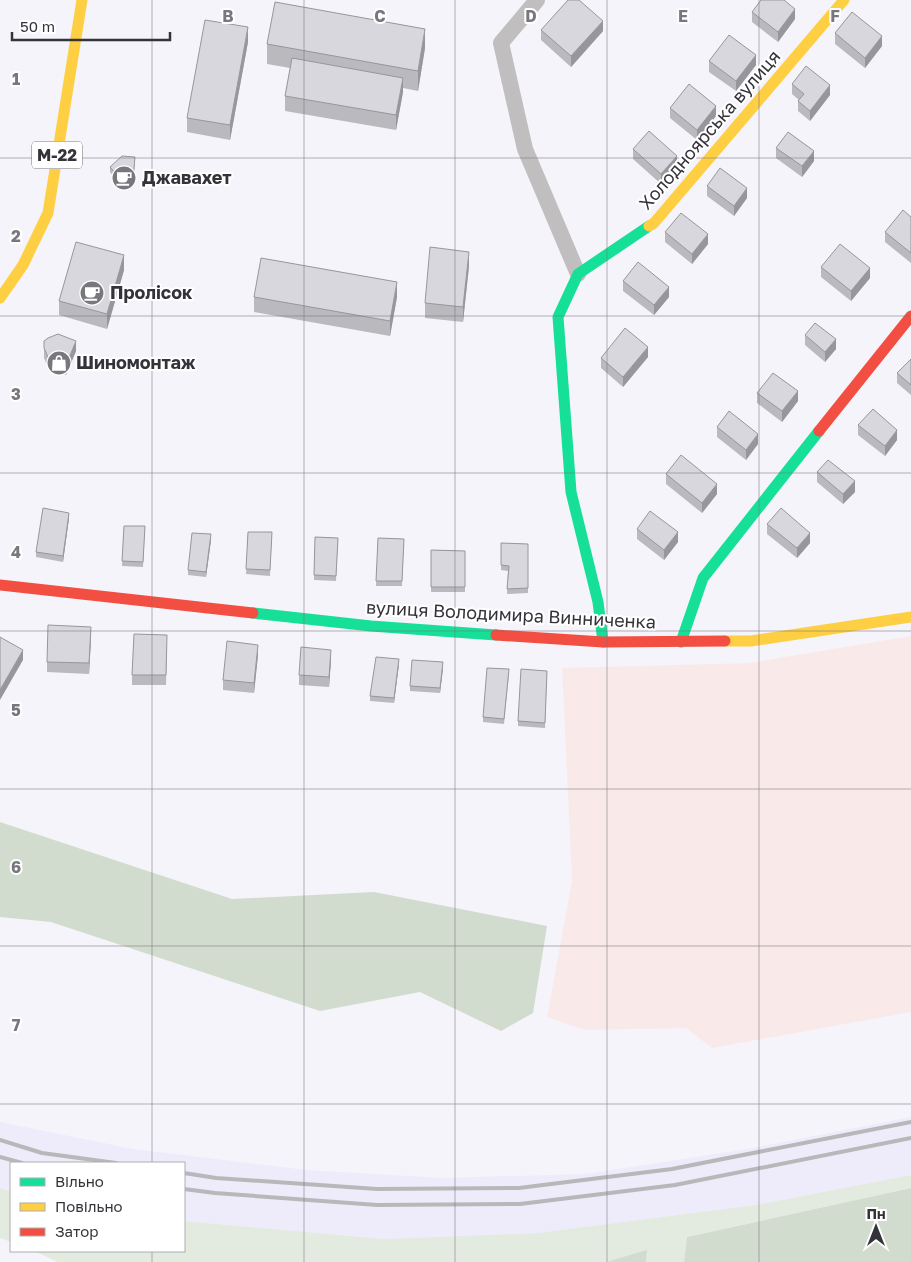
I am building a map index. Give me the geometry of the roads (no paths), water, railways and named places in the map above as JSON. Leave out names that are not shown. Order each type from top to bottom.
[{"type":"main road","name":"М-22","points":[[0,298],[23,265],[48,213],[82,0]]},
{"type":"main road","name":"Холодноярська вулиця","points":[[578,274],[654,223],[844,0]]},
{"type":"main road","points":[[578,274],[558,316],[558,326],[571,492],[598,602],[603,642]]},
{"type":"main road","points":[[681,642],[703,578],[911,316]]},
{"type":"main road","name":"вулиця Володимира Винниченка","points":[[0,584],[371,626],[603,642],[751,641],[911,617]]},
{"type":"street","points":[[537,0],[501,43],[525,149],[578,274]]},
{"type":"railway","points":[[185,1173],[216,1178],[377,1189],[519,1188],[672,1169],[911,1122]]},
{"type":"railway","points":[[185,1189],[377,1205],[520,1204],[675,1185],[911,1138]]},
{"type":"railway","points":[[0,1140],[42,1153],[109,1162]]},
{"type":"railway","points":[[0,1157],[18,1162]]},
{"type":"place","name":"Джавахет","points":[[124,178]]},
{"type":"place","name":"Пролісок","points":[[92,293]]},
{"type":"place","name":"Шиномонтаж","points":[[59,363]]}]
